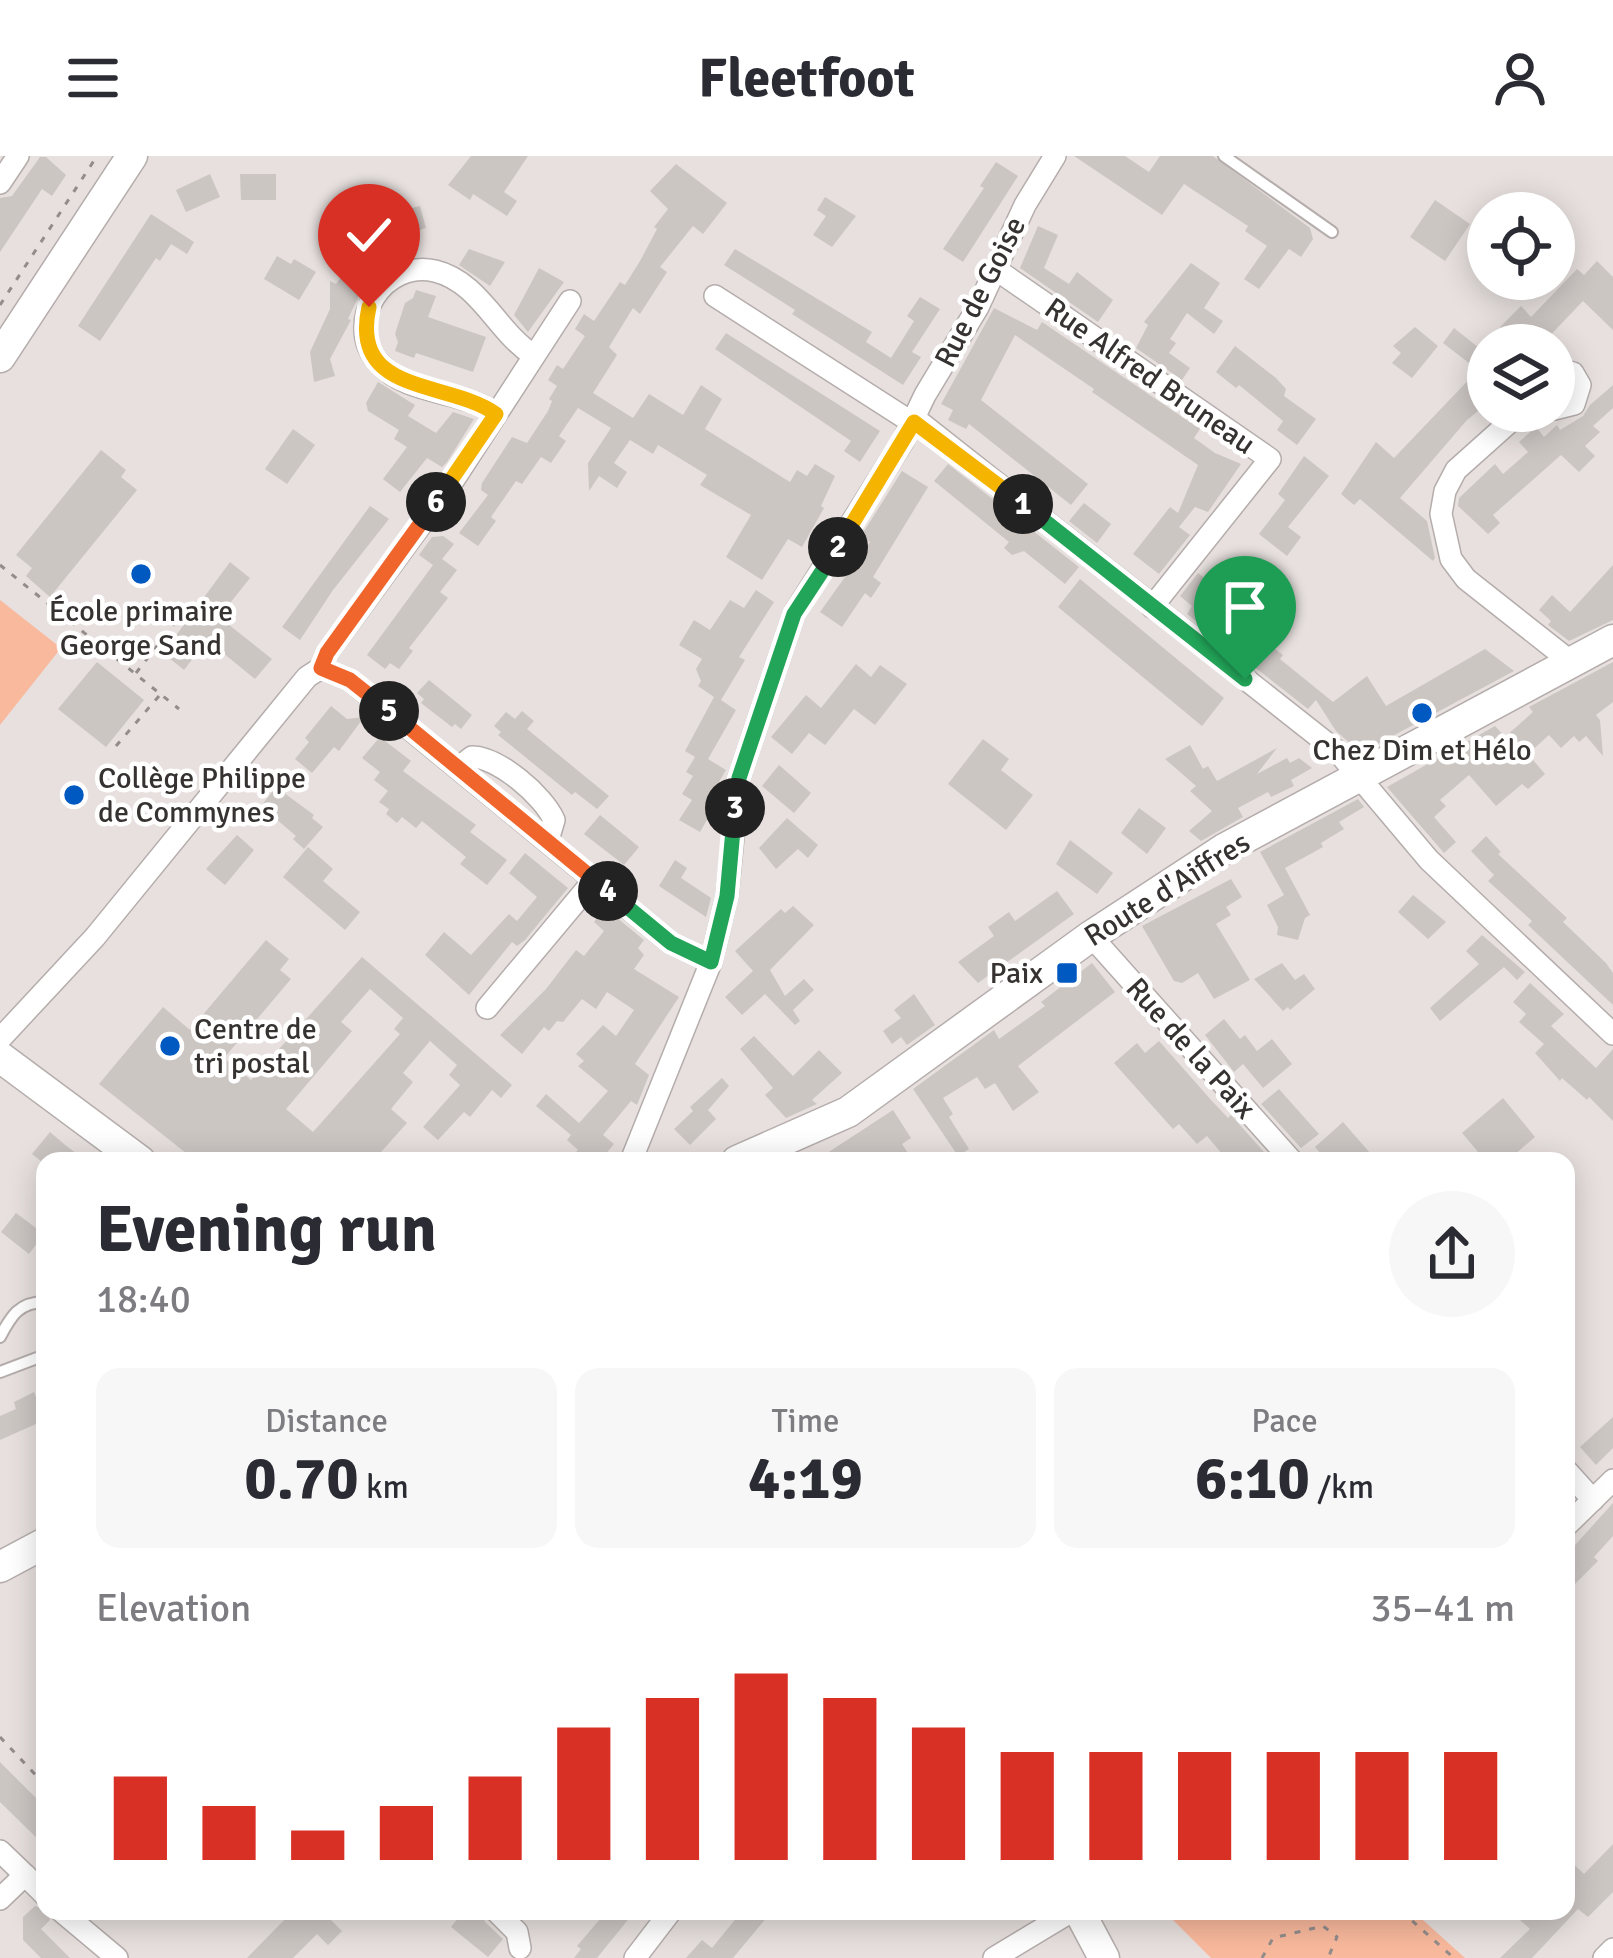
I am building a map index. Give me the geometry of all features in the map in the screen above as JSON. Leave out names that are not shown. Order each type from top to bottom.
[{"type":"main road","points":[[0,357],[135,158]]},
{"type":"main road","name":"Route d'Aiffres","points":[[760,1152],[848,1112],[1091,936],[1224,849],[1613,640]]},
{"type":"main road","points":[[0,1057],[128,1152]]},
{"type":"main road","points":[[0,1568],[36,1549]]},
{"type":"main road","points":[[1081,1920],[1104,1958]]},
{"type":"street","points":[[0,183],[18,156]]},
{"type":"street","name":"Rue de Goise","points":[[635,1152],[711,962],[727,896],[739,778],[773,669],[807,589],[914,422],[1055,156]]},
{"type":"street","name":"Rue Alfred Bruneau","points":[[994,268],[1270,459],[1153,607]]},
{"type":"street","points":[[496,414],[469,398],[402,380],[377,361],[366,334],[374,296],[390,279],[404,273],[434,271],[449,276],[485,304],[509,337],[533,355]]},
{"type":"street","points":[[715,296],[922,424],[1338,752],[1429,860],[1613,1034]]},
{"type":"street","points":[[0,1039],[95,937],[307,677],[321,668],[570,301]]},
{"type":"street","points":[[1500,432],[1449,480],[1441,503],[1447,548],[1466,579],[1568,664]]},
{"type":"street","points":[[321,668],[350,680],[671,943],[711,962]]},
{"type":"street","points":[[488,1008],[595,880]]},
{"type":"street","name":"Rue de la Paix","points":[[1091,936],[1284,1152]]},
{"type":"street","points":[[1575,1480],[1593,1500]]},
{"type":"street","points":[[1575,1517],[1613,1480]]},
{"type":"street","points":[[0,1851],[36,1886]]},
{"type":"street","points":[[0,1899],[25,1875]]},
{"type":"street","points":[[72,1920],[117,1958]]},
{"type":"street","points":[[505,1920],[517,1932],[520,1948]]},
{"type":"street","points":[[635,1958],[664,1920]]},
{"type":"street","points":[[994,1958],[1060,1920]]},
{"type":"street","points":[[1604,1958],[1613,1949]]},
{"type":"lane","points":[[1223,156],[1332,232]]},
{"type":"lane","points":[[0,1337],[12,1313],[36,1302]]},
{"type":"lane","points":[[0,1372],[36,1358]]},
{"type":"path","points":[[0,305],[98,156]]},
{"type":"path","points":[[0,565],[179,709]]},
{"type":"path","points":[[135,674],[174,624],[147,604]]},
{"type":"path","points":[[116,746],[160,695]]},
{"type":"path","points":[[0,1737],[36,1775]]},
{"type":"path","points":[[1410,1920],[1454,1958]]},
{"type":"path","points":[[1262,1958],[1274,1938],[1323,1926],[1336,1937],[1328,1958]]},
{"type":"shaded area","points":[[0,600],[61,648],[0,725]]},
{"type":"shaded area","points":[[1173,1920],[1423,1920],[1465,1958],[1211,1958]]},
{"type":"building","points":[[471,156],[528,156],[504,192],[517,201],[507,216],[473,194],[470,200],[448,185]]},
{"type":"building","points":[[1074,156],[1125,156],[1149,172],[1160,156],[1213,156],[1310,228],[1313,239],[1301,257],[1289,249],[1259,289],[1244,279],[1267,246],[1245,231],[1248,226],[1184,184],[1162,215]]},
{"type":"building","points":[[40,157],[66,175],[52,196],[42,189],[0,252],[0,198],[12,196]]},
{"type":"building","points":[[996,162],[1018,176],[963,262],[943,249]]},
{"type":"building","points":[[676,164],[727,203],[703,234],[693,226],[660,267],[667,272],[640,314],[633,308],[609,347],[617,355],[593,393],[633,418],[649,394],[683,415],[701,385],[722,399],[705,429],[790,482],[797,470],[807,476],[815,464],[835,476],[824,508],[802,547],[788,539],[762,580],[726,557],[751,515],[700,485],[707,475],[658,445],[653,454],[630,440],[614,463],[627,472],[617,488],[599,476],[589,491],[588,463],[611,428],[578,408],[559,436],[566,441],[551,463],[541,457],[522,484],[516,481],[478,546],[459,533],[488,495],[481,490],[482,483],[512,437],[527,443],[548,411],[557,386],[548,380],[557,365],[563,369],[585,336],[575,329],[584,314],[594,321],[640,261],[654,227],[668,209],[650,191]]},
{"type":"building","points":[[210,174],[220,197],[186,212],[176,190]]},
{"type":"building","points":[[240,174],[276,174],[276,200],[241,200]]},
{"type":"building","points":[[825,197],[856,216],[832,247],[813,235],[826,216],[817,210]]},
{"type":"building","points":[[1435,200],[1467,222],[1445,261],[1410,237]]},
{"type":"building","points":[[420,206],[426,228],[406,234],[397,250],[378,239],[391,218]]},
{"type":"building","points":[[151,214],[194,242],[187,254],[171,244],[160,261],[156,258],[100,341],[78,326]]},
{"type":"building","points":[[1038,226],[1058,235],[1044,268],[1069,284],[1077,272],[1113,300],[1098,322],[1020,268]]},
{"type":"building","points":[[363,247],[383,258],[361,291],[330,359],[335,376],[314,382],[310,352],[330,309],[330,281],[336,284]]},
{"type":"building","points":[[469,249],[505,262],[490,286],[459,265]]},
{"type":"building","points":[[735,249],[872,332],[866,342],[891,358],[914,321],[907,316],[920,297],[940,309],[912,352],[921,357],[903,385],[724,265]]},
{"type":"building","points":[[277,256],[291,264],[294,259],[316,272],[299,300],[264,279]]},
{"type":"building","points":[[1597,261],[1613,277],[1613,330],[1583,301],[1561,324],[1503,324],[1521,306],[1531,317],[1547,300],[1575,300],[1575,271],[1584,275]]},
{"type":"building","points":[[1191,263],[1220,283],[1204,308],[1223,321],[1214,334],[1187,313],[1170,339],[1176,343],[1169,353],[1190,368],[1182,380],[1136,348],[1148,325],[1144,322]]},
{"type":"building","points":[[539,268],[564,282],[528,332],[514,315]]},
{"type":"building","points":[[416,290],[436,296],[428,317],[486,337],[473,372],[395,351],[405,303]]},
{"type":"building","points":[[994,308],[1037,330],[1042,322],[1200,429],[1194,438],[1215,453],[1241,464],[1208,512],[1195,507],[1179,527],[1190,535],[1159,574],[1133,554],[1170,507],[1178,513],[1198,465],[1092,392],[1094,389],[1015,335],[981,400],[1088,484],[1071,505],[969,424],[966,429],[948,420],[953,410],[941,404]]},
{"type":"building","points":[[1415,327],[1438,346],[1412,378],[1392,363],[1401,353],[1393,346]]},
{"type":"building","points":[[1454,328],[1467,338],[1467,362],[1443,343]]},
{"type":"building","points":[[726,333],[880,431],[860,462],[844,451],[851,441],[715,349]]},
{"type":"building","points":[[1235,346],[1276,378],[1286,389],[1284,396],[1316,419],[1297,445],[1277,430],[1283,421],[1216,372]]},
{"type":"building","points":[[378,382],[415,405],[408,416],[436,433],[453,412],[474,419],[442,467],[427,458],[400,492],[383,479],[407,447],[394,439],[399,430],[368,411],[366,403]]},
{"type":"building","points":[[1467,382],[1467,420],[1400,498],[1427,521],[1433,561],[1360,499],[1354,505],[1341,494],[1376,442],[1394,458]]},
{"type":"building","points":[[1613,385],[1613,408],[1593,426],[1600,432],[1585,446],[1595,456],[1579,472],[1561,455],[1493,515],[1500,523],[1488,534],[1458,506],[1459,498],[1495,464],[1503,474],[1528,452],[1519,442],[1530,432],[1544,437],[1549,432],[1575,432],[1575,421]]},
{"type":"building","points":[[293,429],[315,445],[287,484],[265,469]]},
{"type":"building","points":[[101,450],[126,470],[121,477],[137,490],[50,597],[26,576],[32,568],[16,555]]},
{"type":"building","points":[[1304,456],[1329,476],[1288,527],[1301,537],[1287,556],[1259,534],[1285,500],[1278,494]]},
{"type":"building","points":[[948,464],[1079,567],[1065,584],[1024,551],[1012,555],[1004,548],[1009,542],[934,481]]},
{"type":"building","points":[[902,471],[928,487],[873,577],[881,583],[871,598],[865,593],[842,627],[820,612],[870,542],[861,536]]},
{"type":"building","points":[[1084,503],[1111,524],[1097,543],[1069,521]]},
{"type":"building","points":[[370,506],[389,519],[300,640],[282,627]]},
{"type":"building","points":[[443,536],[454,544],[442,559],[457,570],[440,592],[448,598],[409,648],[413,651],[399,669],[390,663],[385,669],[367,655],[433,565],[419,555],[432,537]]},
{"type":"building","points":[[230,562],[250,578],[219,617],[272,659],[255,679],[207,640],[184,670],[163,653]]},
{"type":"building","points":[[1613,565],[1613,620],[1569,641],[1548,625],[1551,621],[1539,610],[1552,595],[1570,612]]},
{"type":"building","points":[[1213,572],[1225,581],[1210,600],[1283,655],[1280,659],[1333,702],[1367,676],[1386,706],[1485,649],[1514,671],[1361,753],[1336,731],[1316,700],[1308,709],[1187,614],[1192,606],[1180,596],[1198,573],[1207,580]]},
{"type":"building","points":[[1080,579],[1224,698],[1202,726],[1058,607]]},
{"type":"building","points":[[756,590],[774,602],[739,657],[745,660],[721,700],[736,710],[708,759],[726,770],[715,789],[722,794],[700,832],[679,820],[692,800],[682,794],[693,776],[686,772],[695,757],[685,751],[714,697],[698,686],[696,669],[702,659],[679,645],[694,620],[710,630],[730,600],[744,608]]},
{"type":"building","points":[[97,662],[144,700],[106,747],[58,709]]},
{"type":"building","points":[[1613,662],[1613,702],[1596,715],[1603,756],[1586,736],[1579,742],[1574,736],[1561,748],[1549,735],[1528,754],[1545,774],[1528,789],[1522,784],[1496,806],[1469,775],[1440,800],[1446,806],[1434,817],[1456,842],[1444,853],[1387,787],[1495,726],[1505,737],[1533,712],[1529,707]]},
{"type":"building","points":[[856,664],[871,677],[880,665],[907,684],[875,725],[854,709],[825,745],[809,733],[792,754],[771,737],[806,695],[821,708]]},
{"type":"building","points":[[429,680],[472,715],[461,729],[421,703],[424,699],[417,693]]},
{"type":"building","points":[[331,706],[347,719],[364,717],[339,751],[334,747],[312,773],[295,759]]},
{"type":"building","points":[[522,711],[534,721],[527,729],[609,796],[597,809],[575,792],[572,795],[498,735],[501,732],[494,726],[506,712],[515,719]]},
{"type":"building","points":[[380,737],[411,761],[403,771],[476,825],[470,832],[507,860],[487,885],[460,864],[466,857],[422,821],[416,828],[402,817],[397,823],[386,814],[389,809],[379,802],[388,791],[374,780],[380,772],[362,758]]},
{"type":"building","points":[[983,739],[1009,759],[1001,770],[1033,795],[1006,830],[948,784]]},
{"type":"building","points":[[1190,745],[1203,769],[1208,766],[1217,781],[1277,748],[1257,774],[1287,758],[1290,763],[1299,758],[1312,768],[1291,780],[1294,786],[1271,797],[1268,792],[1238,808],[1243,817],[1201,841],[1189,831],[1212,811],[1190,791],[1196,786],[1165,759]]},
{"type":"building","points":[[779,765],[811,793],[794,813],[762,786]]},
{"type":"building","points":[[276,787],[323,827],[304,849],[261,806]]},
{"type":"building","points":[[1358,799],[1364,807],[1339,822],[1344,829],[1285,868],[1310,915],[1298,940],[1277,935],[1267,905],[1284,895],[1260,852]]},
{"type":"building","points":[[1139,808],[1166,828],[1147,854],[1121,833]]},
{"type":"building","points":[[600,815],[639,847],[624,865],[584,834]]},
{"type":"building","points":[[787,818],[818,845],[808,858],[798,849],[776,869],[759,848]]},
{"type":"building","points":[[237,835],[254,850],[225,885],[206,869]]},
{"type":"building","points":[[1486,836],[1501,852],[1498,854],[1567,918],[1563,922],[1606,963],[1613,973],[1613,1005],[1488,881],[1494,875],[1471,851]]},
{"type":"building","points":[[1070,840],[1113,873],[1097,894],[1056,864]]},
{"type":"building","points":[[308,847],[333,869],[323,881],[360,912],[345,930],[283,877]]},
{"type":"building","points":[[525,853],[568,888],[525,940],[517,946],[512,942],[469,995],[425,955],[444,932],[471,955],[509,914],[517,921],[537,897],[509,873]]},
{"type":"building","points":[[675,860],[687,868],[681,878],[711,898],[706,917],[659,886]]},
{"type":"building","points":[[1231,879],[1242,897],[1226,907],[1231,915],[1216,924],[1250,980],[1214,999],[1198,973],[1182,983],[1174,981],[1142,926]]},
{"type":"building","points":[[1057,891],[1074,914],[978,983],[958,962],[994,936],[988,927],[1009,912],[1015,921]]},
{"type":"building","points":[[1413,895],[1446,922],[1428,939],[1398,912]]},
{"type":"building","points":[[793,906],[814,925],[770,970],[785,996],[804,979],[814,990],[793,1010],[800,1021],[795,1025],[765,994],[742,1015],[725,997],[753,971],[735,951],[781,909],[785,913]]},
{"type":"building","points":[[605,908],[644,940],[638,948],[644,955],[634,969],[679,997],[635,1064],[649,1075],[637,1105],[631,1101],[603,1135],[614,1144],[607,1152],[576,1152],[567,1140],[571,1135],[536,1106],[546,1094],[579,1123],[608,1091],[578,1066],[584,1061],[576,1054],[603,1025],[616,1036],[634,1010],[607,992],[596,1009],[582,999],[563,1022],[557,1021],[549,1031],[544,1027],[522,1054],[500,1035],[546,989],[576,950],[584,956],[604,931],[594,922]]},
{"type":"building","points":[[1482,935],[1525,972],[1517,980],[1504,967],[1440,1021],[1430,1008],[1479,964],[1466,951]]},
{"type":"building","points":[[266,940],[289,959],[280,970],[291,979],[224,1058],[251,1080],[362,957],[512,1085],[501,1098],[492,1090],[470,1117],[464,1112],[438,1140],[423,1127],[460,1085],[449,1075],[457,1065],[430,1041],[403,1073],[413,1082],[391,1109],[407,1123],[381,1152],[185,1152],[99,1084],[163,1007],[190,1030]],"holes":[[[370,989],[403,1018],[394,1029],[400,1034],[313,1132],[286,1109],[352,1031],[341,1022]]]},
{"type":"building","points":[[1092,963],[1115,992],[1018,1066],[1039,1092],[1013,1111],[995,1083],[985,1089],[977,1077],[943,1098],[969,1149],[955,1152],[913,1089],[994,1030],[999,1039],[1045,1006],[1041,1002]]},
{"type":"building","points":[[1282,963],[1295,980],[1304,974],[1315,989],[1283,1011],[1254,979]]},
{"type":"building","points":[[1530,983],[1564,1014],[1551,1026],[1596,1068],[1613,1049],[1613,1121],[1589,1097],[1560,1081],[1535,1053],[1544,1044],[1519,1022],[1526,1014],[1513,1002]]},
{"type":"building","points":[[914,994],[935,1025],[907,1045],[901,1037],[892,1044],[883,1031],[901,1018],[894,1010]]},
{"type":"building","points":[[1224,1019],[1257,1051],[1272,1039],[1292,1064],[1263,1088],[1243,1064],[1234,1072],[1205,1035]]},
{"type":"building","points":[[754,1036],[793,1076],[819,1050],[842,1073],[812,1100],[817,1104],[786,1118],[765,1095],[773,1088],[740,1049]]},
{"type":"building","points":[[1159,1041],[1264,1152],[1220,1152],[1207,1136],[1197,1144],[1179,1124],[1173,1129],[1114,1063],[1137,1043],[1145,1053]]},
{"type":"building","points":[[722,1078],[729,1086],[708,1110],[716,1119],[690,1145],[674,1129]]},
{"type":"building","points":[[1279,1089],[1319,1134],[1301,1148],[1261,1104]]},
{"type":"building","points":[[1503,1098],[1535,1137],[1518,1152],[1478,1152],[1462,1133]]},
{"type":"building","points":[[893,1110],[911,1138],[902,1144],[907,1152],[829,1152]]},
{"type":"building","points":[[1343,1122],[1369,1152],[1319,1152],[1315,1147]]},
{"type":"building","points":[[50,1132],[75,1152],[36,1152],[36,1157],[32,1154]]},
{"type":"building","points":[[16,1213],[36,1228],[36,1245],[29,1254],[1,1232]]},
{"type":"building","points":[[34,1392],[36,1424],[0,1440],[0,1416],[16,1409],[14,1402]]},
{"type":"building","points":[[1613,1417],[1613,1448],[1596,1465],[1580,1447]]},
{"type":"building","points":[[1613,1503],[1613,1536],[1594,1557],[1598,1561],[1575,1584],[1575,1545]]},
{"type":"building","points":[[0,1762],[36,1798],[36,1837],[0,1802]]},
{"type":"building","points":[[1613,1844],[1613,1892],[1588,1917],[1578,1909],[1575,1912],[1575,1866],[1584,1874]]},
{"type":"building","points":[[36,1906],[36,1920],[50,1920],[41,1929],[70,1958],[41,1958],[23,1940],[23,1917]]},
{"type":"building","points":[[284,1920],[331,1920],[342,1931],[328,1945],[317,1934],[293,1958],[247,1958]]},
{"type":"building","points":[[457,1920],[484,1920],[503,1939],[488,1957],[451,1927]]},
{"type":"building","points":[[599,1920],[628,1920],[597,1958],[574,1958],[581,1949],[577,1946]]},
{"type":"building","points":[[735,1920],[765,1920],[733,1958],[686,1958],[702,1940],[712,1948]]},
{"type":"building","points":[[1520,1920],[1568,1920],[1532,1958],[1500,1958],[1530,1929]]},
{"type":"place","name":"École primaire George Sand","points":[[141,574]]},
{"type":"place","name":"Chez Dim et Hélo","points":[[1422,713]]},
{"type":"place","name":"Collège Philippe de Commynes","points":[[74,795]]},
{"type":"place","name":"Paix","points":[[1067,973]]},
{"type":"place","name":"Centre de tri postal","points":[[170,1046]]},
{"type":"route","points":[[369,307],[366,334],[370,349],[389,372],[416,386],[469,398],[496,414],[321,668],[350,680],[671,943],[701,959],[711,962],[721,925],[739,778],[794,614],[914,422],[1245,679]]}]
